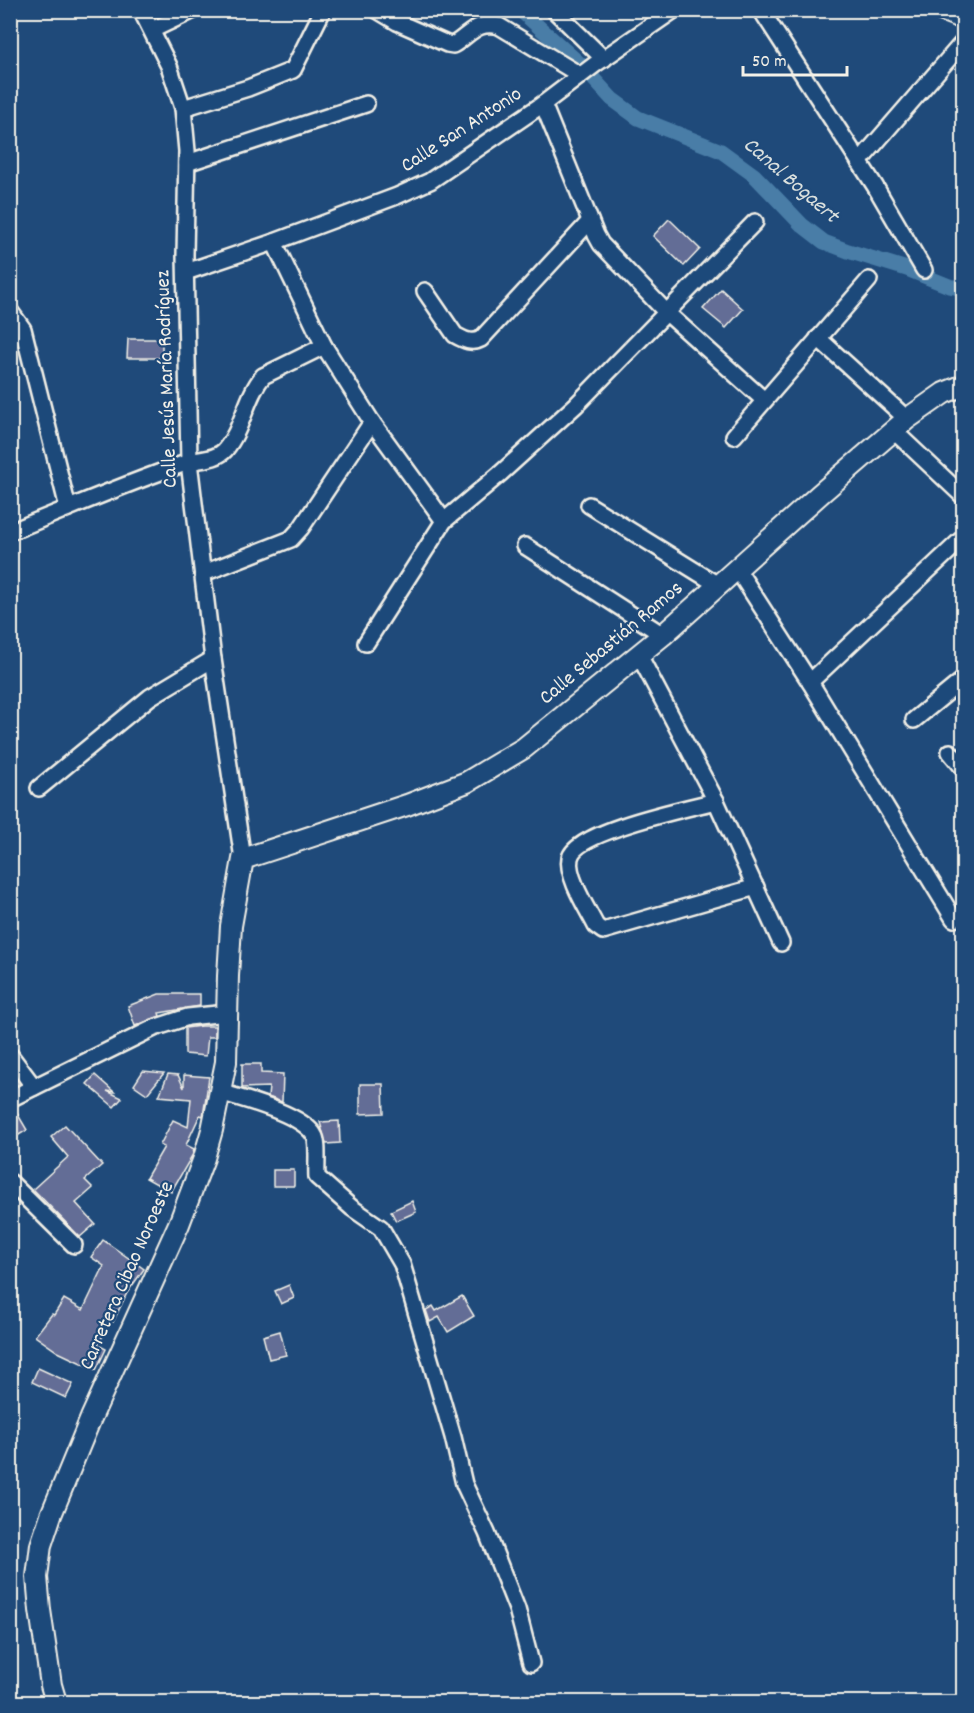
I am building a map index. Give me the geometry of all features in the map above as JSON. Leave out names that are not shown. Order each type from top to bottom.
[{"type":"main road","points":[[941,10],[963,19]]},
{"type":"main road","name":"Calle Sebastián Ramos","points":[[243,859],[407,805],[468,782],[524,748],[663,635],[901,425],[944,393],[963,385]]},
{"type":"main road","name":"Carretera Cibao Noroeste","points":[[56,1702],[51,1685],[40,1610],[37,1576],[41,1545],[91,1418],[179,1224],[204,1158],[226,1062],[231,926],[243,859]]},
{"type":"street","name":"Calle Jesús María Rodríguez","points":[[141,10],[169,66],[183,108],[187,163],[189,462],[213,659],[243,859]]},
{"type":"street","points":[[152,30],[194,10]]},
{"type":"street","points":[[183,108],[248,88],[293,70],[323,10]]},
{"type":"street","points":[[377,10],[397,22],[453,45],[479,26],[488,23],[499,26],[581,75]]},
{"type":"street","points":[[554,10],[600,61]]},
{"type":"street","name":"Calle San Antonio","points":[[186,272],[274,242],[397,196],[430,181],[674,10]]},
{"type":"street","points":[[761,10],[859,162],[924,270]]},
{"type":"street","points":[[859,162],[963,41]]},
{"type":"street","points":[[543,104],[596,236],[608,253],[667,313],[764,400]]},
{"type":"street","points":[[187,163],[366,105]]},
{"type":"street","points":[[425,291],[455,335],[476,342],[590,221]]},
{"type":"street","points":[[366,643],[444,521],[576,405],[755,222]]},
{"type":"street","points":[[274,242],[324,346],[372,422],[444,521]]},
{"type":"street","points":[[734,436],[869,280]]},
{"type":"street","points":[[10,311],[22,329],[68,508]]},
{"type":"street","points":[[818,338],[901,425],[963,497]]},
{"type":"street","points":[[10,532],[189,462],[215,456],[225,450],[256,385],[263,376],[324,346]]},
{"type":"street","points":[[204,573],[291,539],[301,528],[372,422]]},
{"type":"street","points":[[589,505],[718,585]]},
{"type":"street","points":[[810,682],[963,537]]},
{"type":"street","points":[[525,546],[663,635]]},
{"type":"street","points":[[737,569],[810,682],[954,919]]},
{"type":"street","points":[[639,655],[716,801],[781,943]]},
{"type":"street","points":[[39,788],[150,697],[213,659]]},
{"type":"street","points":[[914,720],[963,679]]},
{"type":"street","points":[[950,752],[963,769]]},
{"type":"street","points":[[716,801],[627,823],[578,846],[570,858],[571,875],[596,926],[603,931],[756,887]]},
{"type":"street","points":[[10,1099],[154,1028],[188,1017],[227,1013]]},
{"type":"street","points":[[10,1055],[34,1087]]},
{"type":"street","points":[[220,1092],[271,1108],[307,1126],[316,1136],[317,1177],[352,1208],[381,1228],[393,1245],[402,1264],[453,1437],[464,1484],[487,1533],[517,1609],[531,1663]]},
{"type":"street","points":[[10,1182],[74,1245]]},
{"type":"building","points":[[669,219],[700,249],[684,266],[653,236]]},
{"type":"building","points":[[721,289],[743,309],[726,328],[703,309]]},
{"type":"building","points":[[128,339],[162,339],[162,358],[127,358]]},
{"type":"building","points":[[159,994],[200,994],[200,1006],[159,1013],[160,1016],[135,1026],[128,1006]]},
{"type":"building","points":[[215,1026],[215,1037],[208,1037],[206,1056],[185,1054],[185,1028]]},
{"type":"building","points":[[242,1064],[261,1064],[261,1073],[283,1074],[282,1102],[268,1097],[269,1087],[242,1088]]},
{"type":"building","points":[[143,1071],[164,1073],[147,1094],[134,1085]]},
{"type":"building","points":[[168,1074],[178,1075],[184,1088],[184,1075],[209,1077],[203,1116],[200,1115],[186,1145],[194,1149],[193,1154],[171,1192],[146,1178],[164,1147],[160,1145],[173,1120],[188,1127],[191,1099],[159,1096]]},
{"type":"building","points":[[95,1075],[114,1092],[107,1091],[122,1098],[114,1107],[87,1084]]},
{"type":"building","points":[[360,1084],[383,1084],[384,1113],[360,1114]]},
{"type":"building","points":[[14,1108],[27,1130],[14,1138],[10,1132],[10,1109]]},
{"type":"building","points":[[339,1121],[340,1143],[326,1144],[320,1122]]},
{"type":"building","points":[[65,1125],[102,1165],[85,1180],[93,1188],[76,1203],[95,1224],[80,1237],[33,1189],[68,1157],[51,1137]]},
{"type":"building","points":[[273,1170],[294,1170],[294,1186],[273,1186]]},
{"type":"building","points":[[412,1201],[416,1212],[396,1221],[391,1211]]},
{"type":"building","points":[[103,1240],[144,1269],[127,1293],[113,1322],[111,1321],[98,1345],[106,1349],[96,1370],[58,1352],[35,1336],[52,1314],[54,1315],[64,1299],[83,1310],[104,1266],[91,1257]]},
{"type":"building","points":[[289,1285],[294,1298],[281,1304],[275,1291]]},
{"type":"building","points":[[462,1296],[474,1316],[448,1332],[439,1317],[430,1322],[426,1310],[433,1306],[436,1311]]},
{"type":"building","points":[[280,1331],[286,1355],[269,1359],[263,1336]]},
{"type":"building","points":[[38,1368],[73,1384],[66,1398],[32,1382]]},
{"type":"waterway","name":"Canal Bogaert","points":[[520,10],[579,63],[612,99],[638,118],[721,151],[754,175],[802,225],[824,242],[907,269],[949,286],[964,289]]}]
